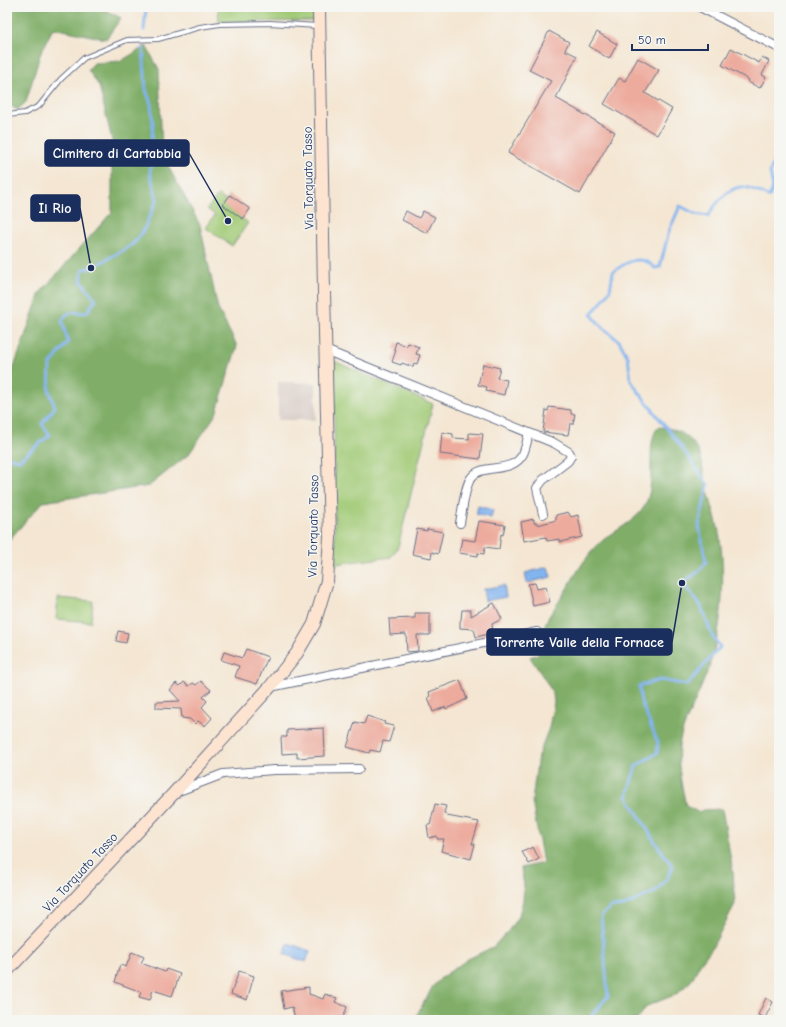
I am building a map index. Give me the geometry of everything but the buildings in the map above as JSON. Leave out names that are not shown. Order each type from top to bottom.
[{"type":"street","name":"Via Torquato Tasso","points":[[7,971],[174,793],[270,687],[297,653],[314,624],[328,581],[330,538],[319,7]]},
{"type":"street","points":[[700,7],[779,48]]},
{"type":"street","points":[[325,350],[554,443],[569,452],[571,456],[568,461],[543,480],[537,488],[543,514]]},
{"type":"street","points":[[460,523],[468,484],[471,478],[477,472],[509,466],[518,462],[523,454],[529,433]]},
{"type":"street","points":[[270,687],[537,632]]},
{"type":"street","name":"Via Torquato Tasso","points":[[174,793],[223,774],[274,770],[359,769]]},
{"type":"lane","points":[[7,115],[25,113],[39,106],[61,79],[84,58],[126,40],[158,39],[200,27],[220,24],[270,23],[319,26]]},
{"type":"shaded area","points":[[278,382],[316,383],[316,420],[278,420]]},
{"type":"green space","points":[[7,7],[100,7],[121,18],[106,39],[53,28],[40,55],[26,102],[17,110],[7,103]]},
{"type":"green space","points":[[218,7],[315,7],[317,21],[219,22]]},
{"type":"green space","points":[[146,46],[159,69],[162,155],[200,225],[218,309],[237,346],[216,414],[189,454],[149,486],[43,502],[7,542],[7,387],[40,293],[112,212],[112,140],[99,86],[88,70],[94,63],[121,61]]},
{"type":"green space","points":[[218,195],[226,201],[230,195],[243,219],[248,223],[232,246],[206,228],[215,215],[207,209]]},
{"type":"green space","points":[[334,361],[433,404],[398,547],[391,557],[335,564]]},
{"type":"green space","points":[[658,427],[681,433],[696,447],[700,454],[704,478],[719,532],[723,582],[720,618],[714,652],[682,734],[679,746],[679,761],[680,776],[686,806],[698,812],[703,810],[722,809],[733,872],[735,904],[712,948],[700,964],[691,981],[677,994],[647,1006],[637,1020],[414,1020],[433,986],[442,977],[468,959],[493,947],[509,930],[519,915],[523,901],[524,885],[521,868],[543,863],[532,801],[538,756],[549,728],[554,702],[553,694],[530,657],[538,654],[545,623],[589,554],[602,541],[636,517],[644,507],[648,498],[650,487],[652,444]]},
{"type":"green space","points":[[58,598],[93,601],[91,622],[56,619]]},
{"type":"water","points":[[478,506],[493,510],[491,518],[476,514]]},
{"type":"water","points":[[548,567],[551,577],[527,583],[525,573]]},
{"type":"water","points":[[504,585],[506,597],[485,601],[483,589]]},
{"type":"water","points":[[288,943],[310,951],[306,962],[284,954]]},
{"type":"waterway","points":[[144,30],[146,7]]},
{"type":"waterway","points":[[7,457],[19,460],[50,435],[42,424],[55,407],[49,390],[50,365],[68,342],[62,321],[69,313],[86,313],[96,300],[81,281],[82,271],[84,269],[91,268],[129,247],[137,240],[143,231],[157,200],[150,173],[153,122],[151,104],[146,90],[143,48]]},
{"type":"waterway","points":[[588,1020],[608,996],[601,916],[611,907],[624,906],[655,892],[667,879],[673,867],[655,842],[627,796],[636,766],[657,753],[658,743],[641,702],[639,686],[660,680],[687,685],[720,647],[712,635],[701,606],[682,583],[698,572],[706,562],[699,525],[708,485],[680,445],[631,381],[628,357],[619,341],[602,327],[591,314],[610,290],[613,272],[618,268],[628,262],[639,260],[650,263],[655,268],[660,267],[669,231],[680,206],[696,214],[708,216],[722,198],[731,190],[736,188],[748,188],[769,197],[773,188],[770,172],[779,147]]},
{"type":"place","name":"Cimitero di Cartabbia","points":[[228,221]]},
{"type":"place","name":"Il Rio","points":[[91,268]]},
{"type":"place","name":"Torrente Valle della Fornace","points":[[682,583]]}]
